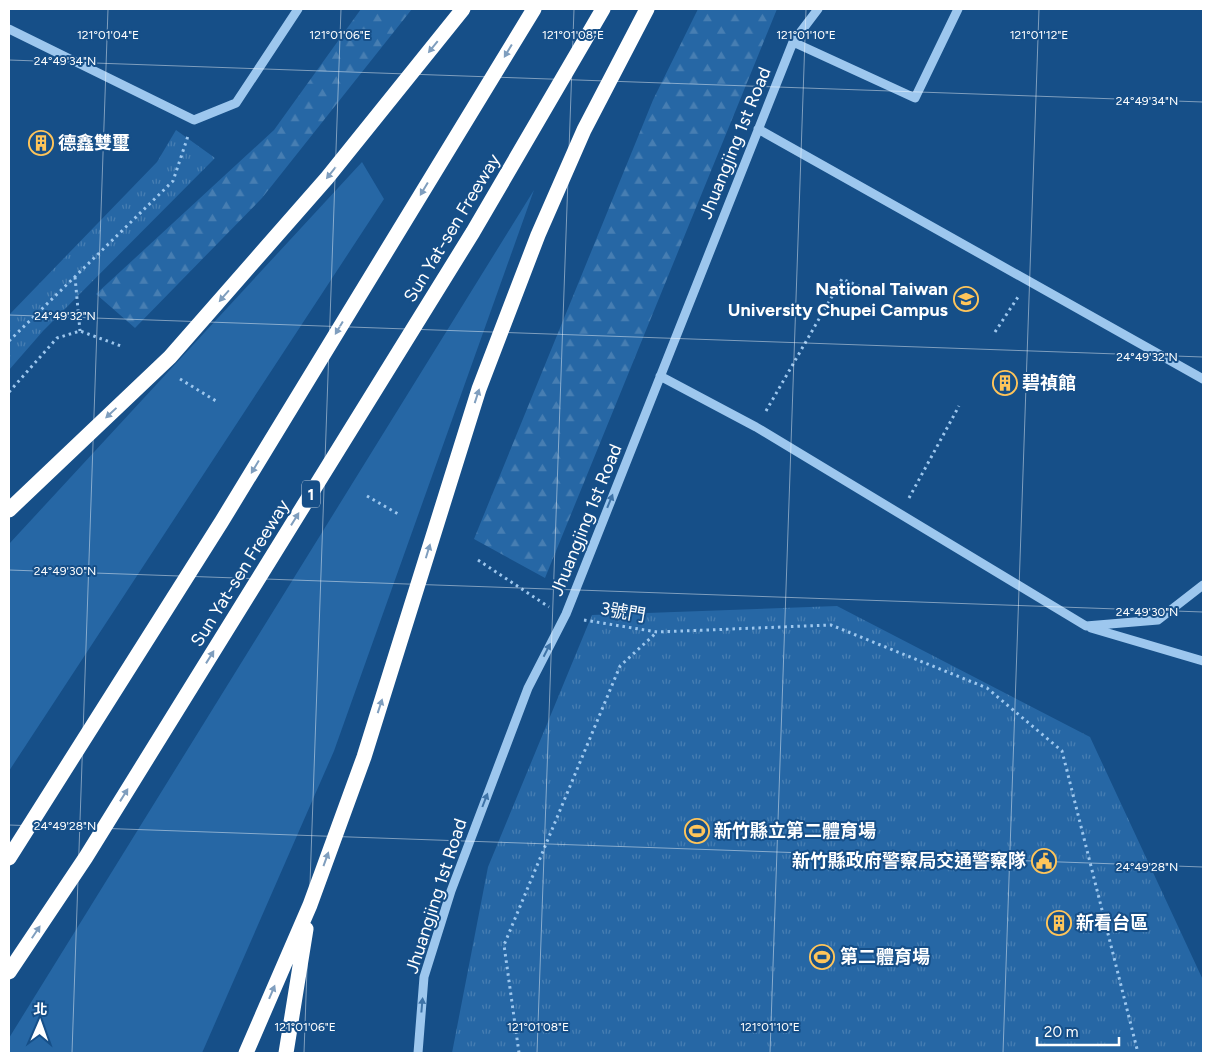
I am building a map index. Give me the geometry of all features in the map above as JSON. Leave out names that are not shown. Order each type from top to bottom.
[{"type":"highway","points":[[9,510],[170,357],[327,178],[463,9]]},
{"type":"highway","points":[[9,858],[216,530],[534,9]]},
{"type":"highway","name":"Sun Yat-sen Freeway","points":[[9,972],[86,857],[463,249],[603,9]]},
{"type":"highway","points":[[246,1053],[310,905],[364,756],[479,389],[538,235],[584,130],[647,9]]},
{"type":"highway","points":[[286,1053],[310,905]]},
{"type":"street","points":[[9,29],[194,120],[236,103],[298,9]]},
{"type":"street","name":"Jhuangjing 1st Road","points":[[418,1053],[424,977],[451,891],[528,688],[566,614],[793,42],[818,9]]},
{"type":"street","points":[[793,42],[915,98],[958,9]]},
{"type":"street","points":[[758,129],[1203,378]]},
{"type":"street","points":[[660,376],[756,427],[1086,626],[1203,661]]},
{"type":"street","points":[[1086,626],[1158,620],[1203,585]]},
{"type":"path","points":[[9,341],[173,181],[194,120]]},
{"type":"path","points":[[75,277],[80,332]]},
{"type":"path","points":[[756,427],[842,279],[866,289]]},
{"type":"path","points":[[995,332],[1028,281]]},
{"type":"path","points":[[9,392],[57,338],[80,332],[122,346]]},
{"type":"path","points":[[180,379],[216,400]]},
{"type":"path","points":[[900,514],[959,406]]},
{"type":"path","points":[[367,496],[400,515]]},
{"type":"path","points":[[478,560],[550,608]]},
{"type":"path","name":"3號門","points":[[584,620],[657,632],[831,625],[987,688],[1062,751],[1138,1053]]},
{"type":"path","points":[[519,1053],[504,945],[620,666],[657,632]]},
{"type":"green space","points":[[361,9],[412,9],[262,198],[135,328],[96,294],[274,130]]},
{"type":"green space","points":[[698,9],[777,9],[545,578],[474,539],[653,100]]},
{"type":"green space","points":[[176,130],[215,158],[43,331],[9,370],[9,315],[157,162]]},
{"type":"green space","points":[[362,162],[384,199],[9,771],[9,544]]},
{"type":"green space","points":[[534,190],[334,751],[202,1053],[9,1053],[9,1038]]},
{"type":"green space","points":[[837,606],[1090,737],[1203,980],[1203,1053],[452,1053],[488,867],[592,615]]},
{"type":"place","name":"德鑫雙璽","points":[[41,143]]},
{"type":"place","name":"National Taiwan University Chupei Campus","points":[[966,299]]},
{"type":"place","name":"碧禎館","points":[[1005,383]]},
{"type":"place","name":"新竹縣立第二體育場","points":[[697,831]]},
{"type":"place","name":"新竹縣政府警察局交通警察隊","points":[[1044,861]]},
{"type":"place","name":"新看台區","points":[[1059,923]]},
{"type":"place","name":"第二體育場","points":[[822,957]]}]
